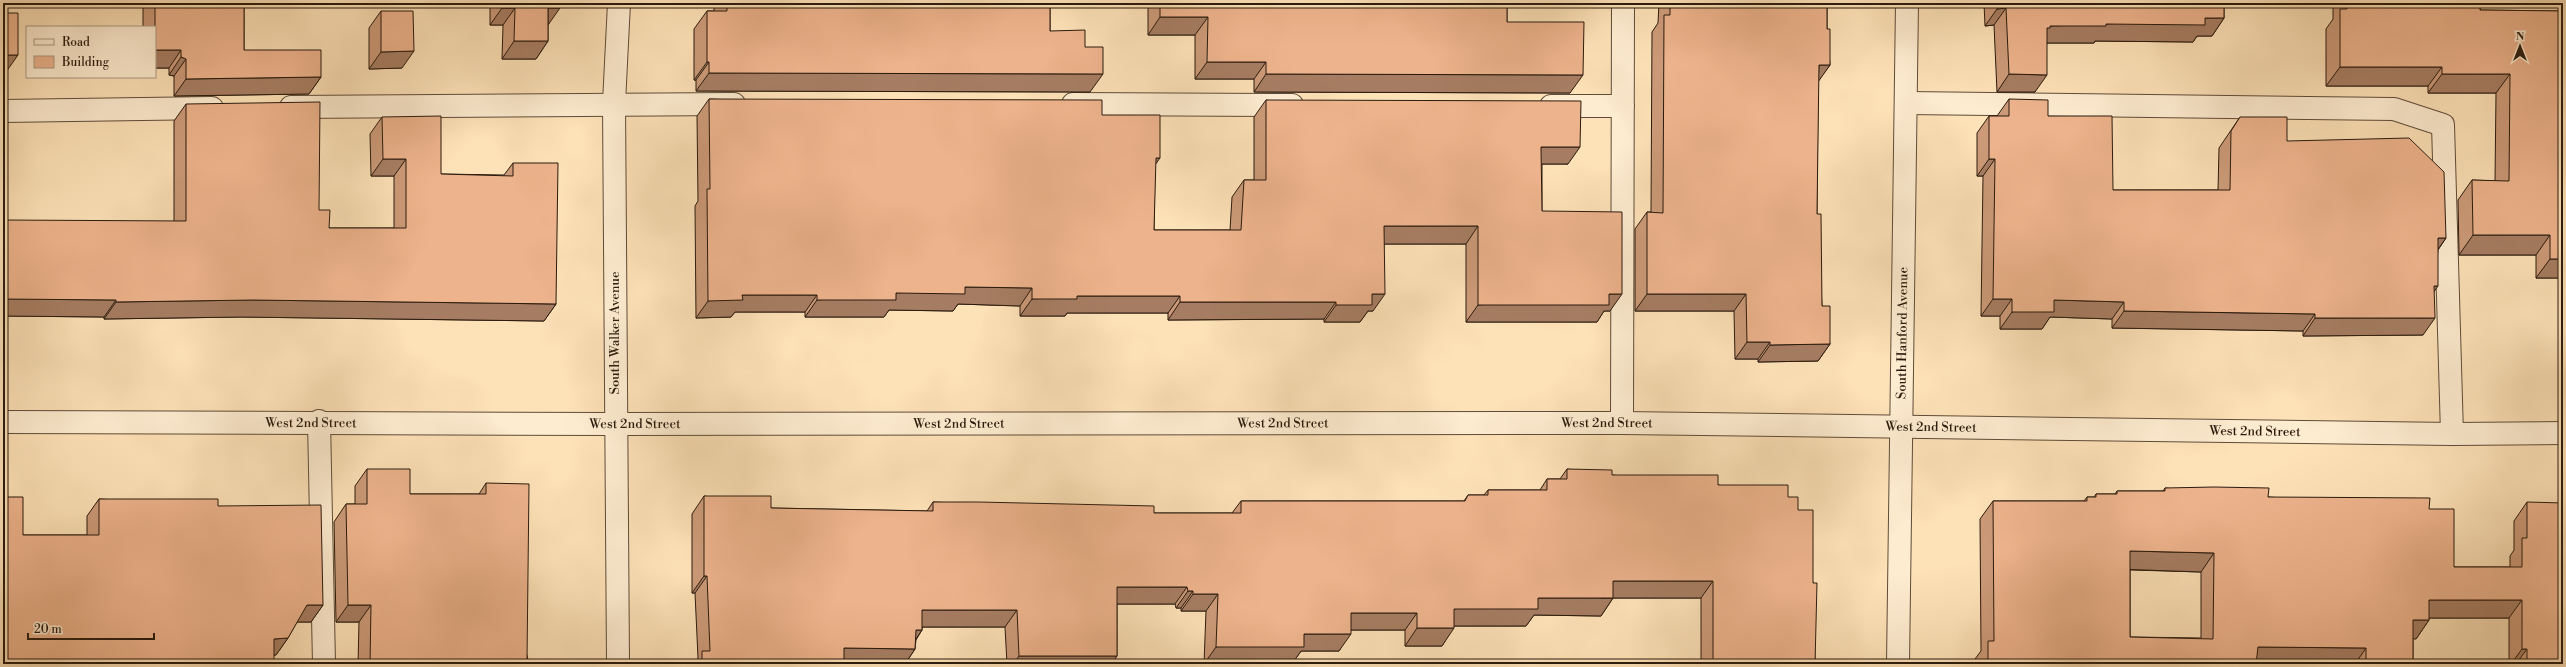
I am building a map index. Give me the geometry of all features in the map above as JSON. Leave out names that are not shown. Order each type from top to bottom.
[{"type":"street","name":"South Walker Avenue","points":[[618,664],[614,103],[619,3]]},
{"type":"street","points":[[1622,423],[1623,3]]},
{"type":"street","name":"South Hanford Avenue","points":[[1898,664],[1900,426],[1907,102],[1907,3]]},
{"type":"street","points":[[1907,102],[2394,109],[2443,125],[2452,434]]},
{"type":"street","points":[[273,107],[614,103],[757,104]]},
{"type":"street","points":[[1051,104],[1314,105]]},
{"type":"street","points":[[1528,106],[1623,106]]},
{"type":"street","points":[[3,111],[233,108]]},
{"type":"street","name":"West 2nd Street","points":[[3,422],[616,424],[1622,423],[2452,434],[2563,433]]},
{"type":"street","points":[[319,422],[324,664]]},
{"type":"building","points":[[155,3],[244,3],[244,50],[321,50],[321,77],[186,79],[186,59],[181,57],[181,50],[156,50]]},
{"type":"building","points":[[502,3],[560,3],[560,8],[548,8],[548,41],[514,41],[515,8],[502,8]]},
{"type":"building","points":[[727,3],[1050,3],[1050,31],[1085,30],[1085,47],[1103,47],[1103,74],[709,73],[709,62],[707,62],[707,11],[727,11]]},
{"type":"building","points":[[1160,3],[1507,3],[1507,22],[1584,22],[1583,75],[1266,74],[1266,62],[1207,62],[1208,17],[1160,17]]},
{"type":"building","points":[[1670,3],[1827,3],[1827,29],[1830,29],[1830,65],[1819,65],[1817,214],[1821,214],[1822,306],[1830,306],[1830,344],[1770,345],[1770,342],[1747,342],[1746,294],[1647,294],[1647,212],[1663,213],[1664,15],[1670,15]]},
{"type":"building","points":[[1997,3],[2224,3],[2224,18],[2205,18],[2205,25],[2106,24],[2106,26],[2050,26],[2050,28],[2047,28],[2047,75],[2009,74],[2006,8],[1997,9]]},
{"type":"building","points":[[2347,3],[2480,3],[2480,10],[2563,11],[2563,259],[2550,259],[2550,235],[2473,235],[2472,180],[2509,181],[2510,74],[2442,74],[2442,67],[2340,67],[2340,9],[2347,9]]},
{"type":"building","points":[[381,11],[413,11],[414,51],[381,52]]},
{"type":"building","points":[[3,13],[18,13],[18,55],[3,55]]},
{"type":"building","points":[[709,99],[1102,100],[1102,115],[1160,115],[1160,158],[1156,158],[1154,230],[1241,230],[1244,180],[1266,180],[1266,100],[1581,101],[1580,147],[1541,147],[1542,211],[1622,212],[1622,294],[1609,294],[1609,305],[1478,305],[1478,226],[1384,226],[1385,294],[1372,294],[1372,305],[1336,305],[1336,302],[1180,302],[1180,296],[1077,296],[1077,299],[1032,299],[1032,288],[965,287],[965,294],[896,293],[896,300],[817,300],[817,295],[742,295],[743,300],[708,301],[707,189],[710,189]]},
{"type":"building","points":[[2009,99],[2048,100],[2048,116],[2112,116],[2113,190],[2230,190],[2231,131],[2240,117],[2287,117],[2287,141],[2409,138],[2444,172],[2446,238],[2438,238],[2438,286],[2434,286],[2435,318],[2315,318],[2315,314],[2124,311],[2124,302],[2054,300],[2054,312],[2012,312],[2012,299],[1993,299],[1995,159],[1989,159],[1989,116],[2009,116]]},
{"type":"building","points":[[320,102],[319,210],[330,210],[329,228],[406,228],[406,159],[383,159],[382,117],[441,116],[441,174],[513,176],[513,163],[558,163],[556,304],[253,300],[116,302],[116,300],[3,299],[3,220],[186,221],[186,104]]},
{"type":"building","points":[[367,469],[410,469],[410,494],[486,494],[486,483],[529,484],[527,660],[529,660],[529,664],[370,664],[371,605],[348,605],[346,504],[367,504]]},
{"type":"building","points":[[1567,469],[1612,470],[1612,475],[1718,475],[1718,485],[1788,485],[1788,497],[1798,497],[1798,510],[1813,510],[1813,583],[1817,583],[1815,664],[1713,664],[1713,581],[1613,581],[1613,598],[1538,598],[1538,609],[1454,609],[1454,628],[1417,628],[1417,613],[1351,613],[1351,634],[1304,634],[1304,647],[1216,647],[1218,594],[1193,594],[1193,591],[1188,591],[1187,587],[1117,587],[1117,656],[1019,656],[1017,610],[922,610],[922,630],[916,630],[915,649],[844,648],[844,664],[702,664],[702,651],[710,651],[707,576],[704,576],[704,496],[771,496],[771,508],[933,511],[933,502],[978,502],[1154,506],[1154,513],[1241,513],[1241,501],[1465,501],[1468,495],[1488,495],[1488,490],[1547,490],[1547,479],[1567,479]]},
{"type":"building","points":[[2165,488],[2269,488],[2268,497],[2430,498],[2429,509],[2454,509],[2454,567],[2522,567],[2522,538],[2527,538],[2527,502],[2563,503],[2563,664],[2527,664],[2527,649],[2522,649],[2522,600],[2429,600],[2429,620],[2413,620],[2413,664],[2366,664],[2366,648],[2258,647],[2256,664],[1988,664],[1988,641],[1994,641],[1993,501],[2087,501],[2087,497],[2096,497],[2096,494],[2117,494],[2117,491],[2165,491]],"holes":[[[2130,551],[2214,553],[2213,639],[2130,637]]]},
{"type":"building","points":[[3,497],[23,497],[23,535],[99,535],[99,499],[218,499],[218,506],[321,505],[323,605],[307,605],[288,638],[274,639],[274,664],[3,664]]}]
